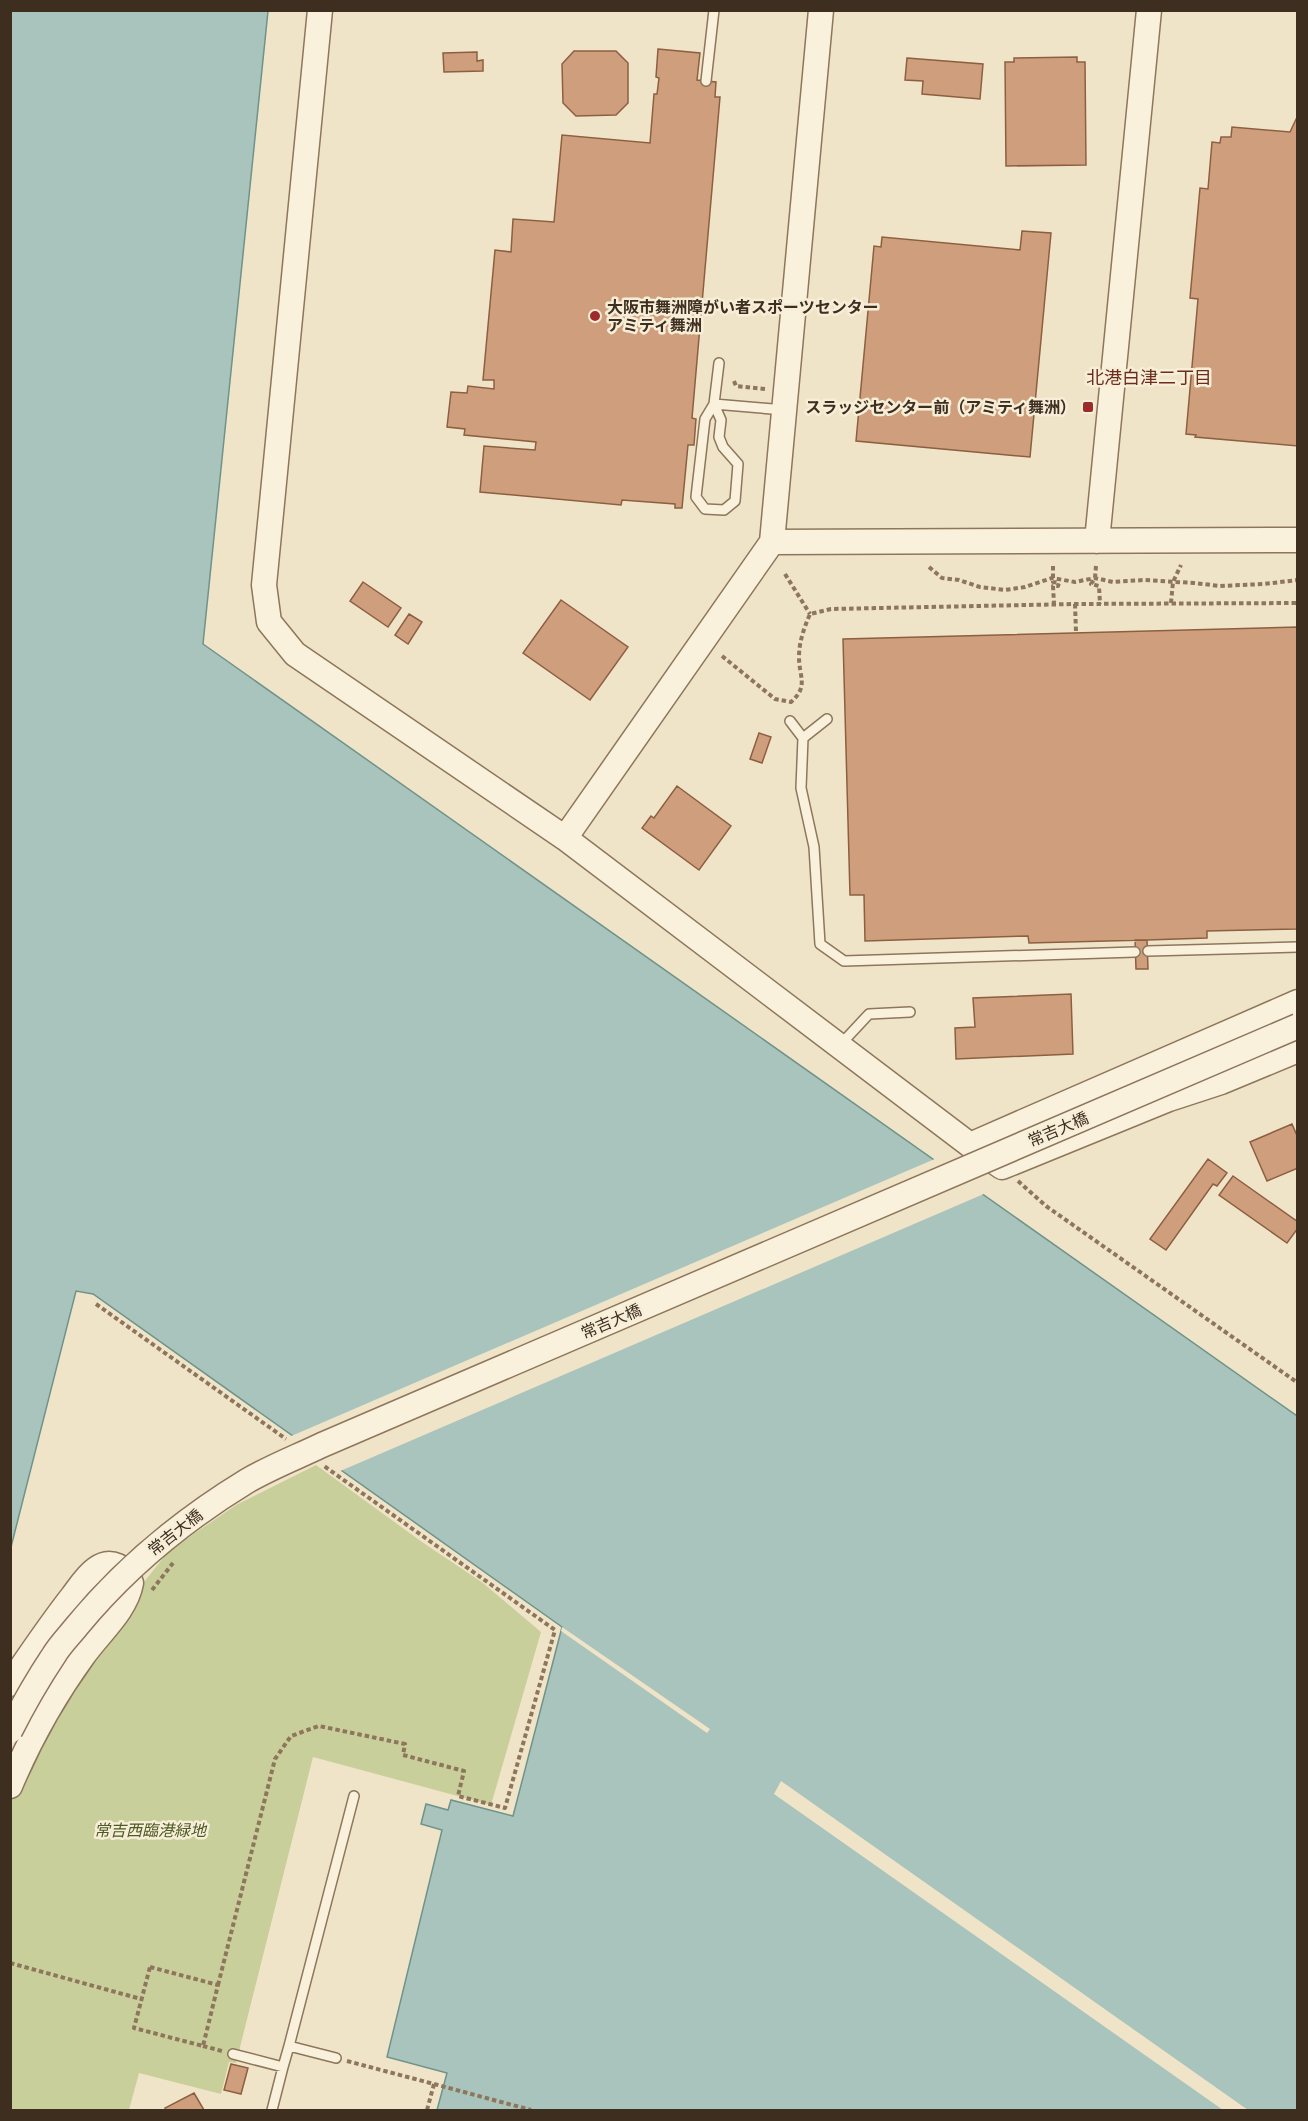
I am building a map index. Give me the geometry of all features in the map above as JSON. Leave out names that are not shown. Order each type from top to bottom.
[{"type":"street","points":[[320,10],[264,585],[269,622],[295,654],[565,838],[1002,1167],[1169,1099],[1221,1082],[1298,1050]]},
{"type":"street","points":[[565,838],[772,542],[821,10]]},
{"type":"street","points":[[1097,541],[1149,10]]},
{"type":"street","points":[[772,542],[1298,540]]},
{"type":"street","points":[[970,1145],[1298,1002]]},
{"type":"street","name":"常吉大橋","points":[[10,1731],[55,1653],[96,1603],[142,1558],[208,1507],[249,1480],[322,1445],[1298,1026]]},
{"type":"street","points":[[10,1684],[46,1631],[93,1570],[108,1565],[116,1565],[125,1570],[131,1583],[127,1599],[83,1656],[44,1718],[10,1786]]},
{"type":"lane","points":[[706,81],[714,10]]},
{"type":"lane","points":[[714,404],[721,420],[718,437],[723,447],[738,464],[735,501],[724,510],[705,509],[696,497],[705,418],[714,404],[719,363]]},
{"type":"lane","points":[[714,404],[784,410]]},
{"type":"lane","points":[[803,738],[827,719]]},
{"type":"lane","points":[[790,721],[803,738],[801,788],[814,847],[820,944],[844,961],[1135,952]]},
{"type":"lane","points":[[1148,951],[1298,947]]},
{"type":"lane","points":[[840,1046],[869,1014],[910,1012]]},
{"type":"lane","points":[[272,2110],[354,1796]]},
{"type":"lane","points":[[289,2046],[336,2058]]},
{"type":"lane","points":[[233,2054],[283,2067]]},
{"type":"path","points":[[734,381],[736,386],[768,390]]},
{"type":"path","points":[[1171,603],[1173,582],[1181,565]]},
{"type":"path","points":[[1053,566],[1053,582],[1059,584],[1053,586],[1054,604]]},
{"type":"path","points":[[1096,566],[1095,578],[1091,584],[1099,586],[1100,604]]},
{"type":"path","points":[[929,567],[942,578],[1005,590],[1025,587],[1052,578],[1075,582],[1095,578],[1113,582],[1144,580],[1220,586],[1298,580]]},
{"type":"path","points":[[785,574],[810,614]]},
{"type":"path","points":[[810,614],[831,609],[1054,604],[1298,603]]},
{"type":"path","points":[[1075,604],[1076,632]]},
{"type":"path","points":[[722,656],[775,699],[791,702],[800,694],[802,680],[799,657],[802,633],[810,614]]},
{"type":"path","points":[[1002,1167],[1046,1206],[1298,1383]]},
{"type":"path","points":[[96,1304],[291,1443]]},
{"type":"path","points":[[218,1985],[150,1967],[134,2028],[202,2046],[218,1985],[275,1760],[291,1736],[319,1726],[405,1744],[403,1755],[464,1771],[458,1796],[505,1808],[555,1630],[320,1464]]},
{"type":"path","points":[[10,1963],[141,1999]]},
{"type":"path","points":[[336,2058],[531,2110]]},
{"type":"path","points":[[427,2110],[434,2084]]},
{"type":"green space","name":"常吉西臨港緑地","points":[[316,1465],[483,1583],[541,1632],[491,1805],[313,1757],[236,2063],[229,2062],[221,2094],[139,2073],[129,2110],[11,2110],[11,1799],[37,1741],[139,1588],[169,1551],[236,1505]]},
{"type":"water","points":[[11,11],[268,11],[203,644],[1297,1416],[1297,2110],[437,2110],[447,2073],[387,2057],[442,1830],[421,1824],[426,1804],[448,1810],[451,1800],[513,1816],[562,1627],[93,1294],[76,1291],[11,1547]]},
{"type":"pier","points":[[937,1158],[986,1193],[338,1472],[289,1437]]},
{"type":"pier","points":[[562,1627],[710,1729],[707,1733],[561,1631]]},
{"type":"pier","points":[[781,1781],[1248,2110],[1223,2110],[774,1794]]},
{"type":"building","name":"大阪市舞洲障がい者スポーツセンター アミティ舞洲","points":[[658,49],[700,53],[697,80],[716,82],[715,97],[720,97],[692,418],[696,419],[694,445],[688,445],[682,508],[675,508],[675,504],[622,500],[621,505],[480,492],[484,446],[535,450],[536,442],[464,435],[465,429],[447,427],[451,392],[467,393],[468,386],[494,389],[494,380],[483,380],[495,250],[511,252],[513,219],[554,222],[562,135],[650,143],[654,94],[657,94],[659,78],[656,77]]},
{"type":"building","points":[[574,51],[616,51],[628,63],[628,103],[616,115],[576,116],[563,103],[562,64]]},
{"type":"building","points":[[477,52],[477,61],[483,60],[483,71],[444,72],[443,53]]},
{"type":"building","points":[[1077,57],[1077,62],[1085,62],[1086,165],[1006,166],[1005,62],[1014,62],[1014,58]]},
{"type":"building","points":[[907,58],[983,64],[980,99],[922,94],[923,81],[905,80]]},
{"type":"building","points":[[1298,115],[1298,446],[1195,437],[1196,435],[1186,434],[1198,299],[1190,298],[1200,188],[1208,189],[1212,142],[1220,143],[1221,137],[1231,137],[1232,127],[1290,132]]},
{"type":"building","points":[[1022,231],[1051,233],[1030,457],[856,441],[874,246],[881,247],[882,237],[1020,250]]},
{"type":"building","points":[[363,582],[401,608],[388,627],[350,601]]},
{"type":"building","points":[[561,600],[628,647],[590,700],[523,653]]},
{"type":"building","points":[[409,614],[422,622],[408,644],[395,635]]},
{"type":"building","points":[[1298,627],[1298,929],[1207,931],[1207,938],[1147,940],[1029,943],[1028,936],[865,941],[864,895],[850,895],[843,639]]},
{"type":"building","points":[[759,733],[771,737],[762,763],[750,759]]},
{"type":"building","points":[[677,786],[731,826],[699,870],[642,828],[651,816],[654,818]]},
{"type":"building","points":[[1135,940],[1147,940],[1148,969],[1136,969]]},
{"type":"building","points":[[1071,994],[1073,1054],[956,1059],[955,1028],[975,1027],[973,998]]},
{"type":"building","points":[[1292,1124],[1298,1138],[1298,1168],[1267,1181],[1250,1142]]},
{"type":"building","points":[[1208,1159],[1227,1173],[1217,1186],[1213,1184],[1166,1250],[1150,1239]]},
{"type":"building","points":[[1233,1176],[1298,1222],[1298,1228],[1287,1243],[1219,1195]]},
{"type":"building","points":[[231,2064],[248,2068],[241,2094],[224,2090]]},
{"type":"building","points":[[194,2093],[204,2110],[166,2110],[165,2108]]},
{"type":"place","name":"大阪市舞洲障がい者スポーツセンター アミティ舞洲","points":[[595,316]]},
{"type":"place","name":"スラッジセンター前（アミティ舞洲）","points":[[1088,407]]},
{"type":"district","name":"北港白津二丁目","points":[[1149,378]]}]
